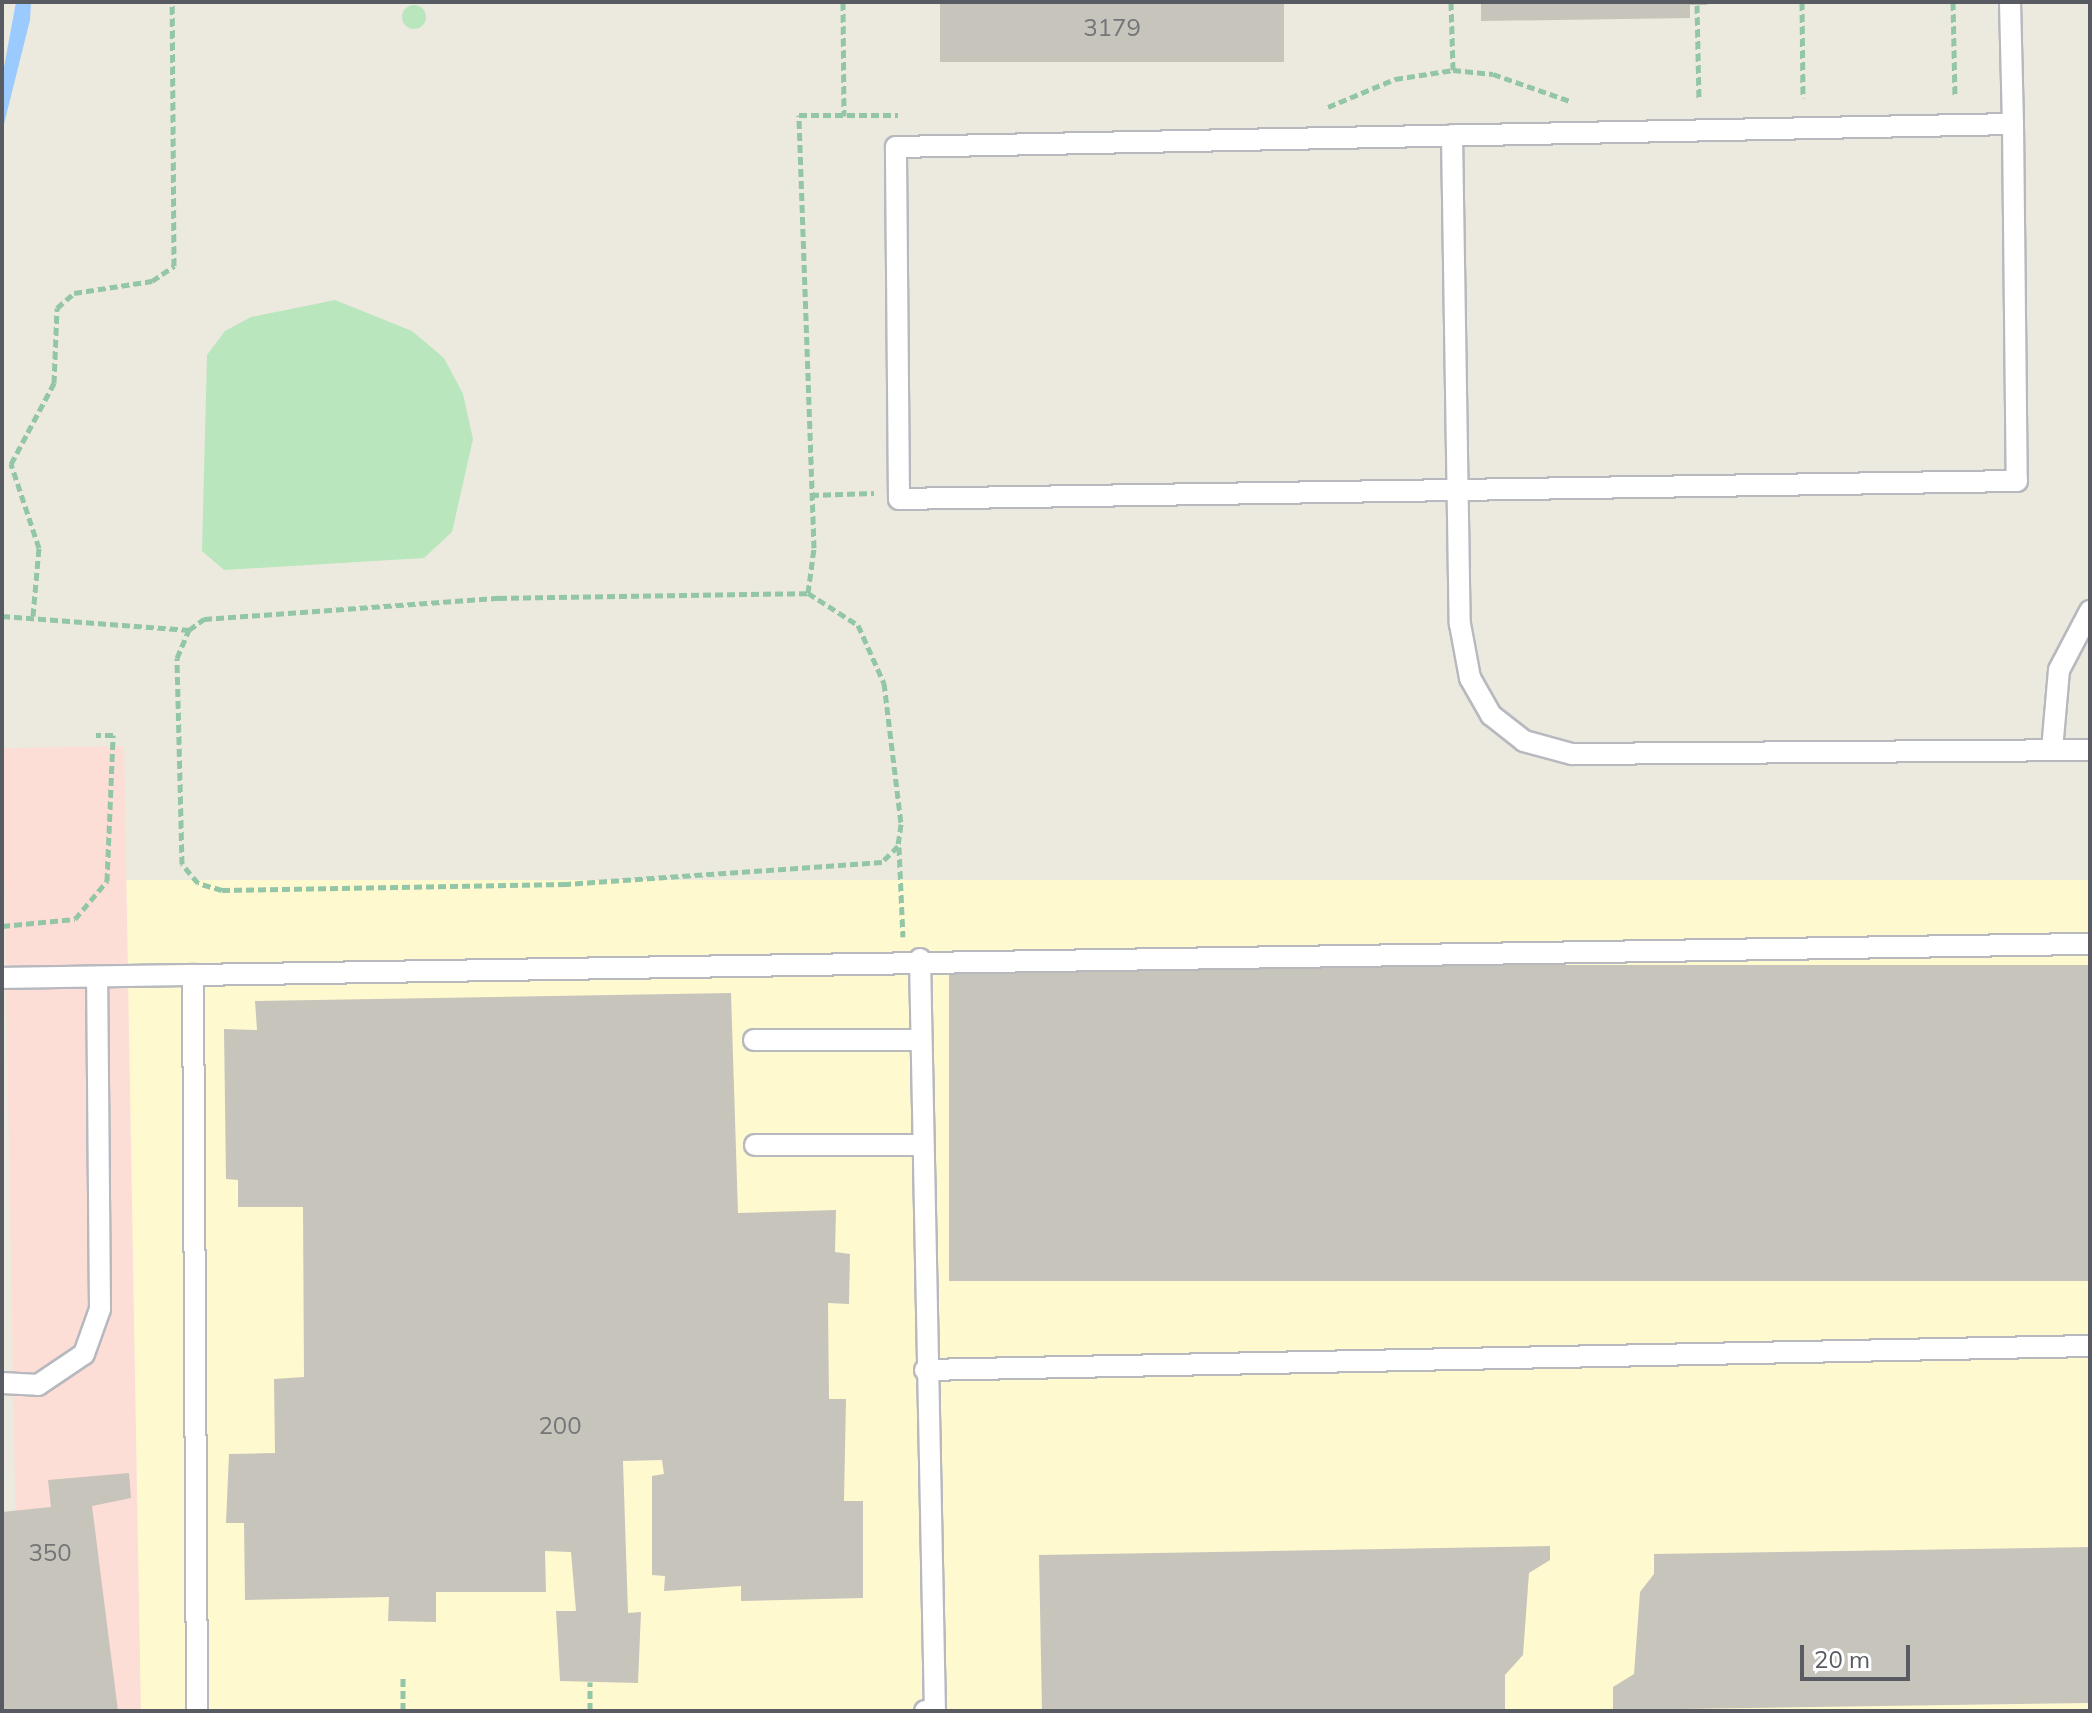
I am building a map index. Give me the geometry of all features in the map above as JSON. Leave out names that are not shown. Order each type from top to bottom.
[{"type":"lane","points":[[2010,2],[2013,124],[2017,481],[899,499],[896,147],[2013,124]]},
{"type":"lane","points":[[1452,135],[1464,661],[1491,715],[1524,741],[1604,755],[2090,750]]},
{"type":"lane","points":[[2052,750],[2059,670],[2090,611]]},
{"type":"lane","points":[[2,978],[911,960],[2090,944]]},
{"type":"lane","points":[[911,960],[920,1040],[935,1711],[925,1711]]},
{"type":"lane","points":[[193,975],[197,1711]]},
{"type":"lane","points":[[2,1383],[38,1385],[84,1354],[100,1309],[97,977]]},
{"type":"lane","points":[[754,1040],[920,1040]]},
{"type":"lane","points":[[755,1145],[922,1145]]},
{"type":"lane","points":[[925,1370],[2090,1346]]},
{"type":"path","points":[[33,616],[39,548],[11,464],[54,383],[54,315],[74,293],[152,281],[174,266],[172,2]]},
{"type":"path","points":[[843,2],[844,116]]},
{"type":"path","points":[[1451,2],[1453,70]]},
{"type":"path","points":[[1802,2],[1803,98]]},
{"type":"path","points":[[1940,96],[1955,96],[1953,2]]},
{"type":"path","points":[[1697,5],[1699,100]]},
{"type":"path","points":[[1314,107],[1341,104],[1395,79],[1453,70],[1493,74],[1579,102]]},
{"type":"path","points":[[1788,98],[1818,98]]},
{"type":"path","points":[[1684,100],[1714,100]]},
{"type":"path","points":[[808,593],[811,495],[799,115],[907,115]]},
{"type":"path","points":[[811,495],[899,499]]},
{"type":"path","points":[[2,616],[189,630],[239,611],[808,593],[847,613],[880,669],[898,752],[898,846],[911,960]]},
{"type":"path","points":[[189,630],[177,658],[175,831],[182,864],[210,888],[566,884],[853,868],[882,862],[898,846]]},
{"type":"path","points":[[2,926],[75,919],[107,881],[113,735],[96,735]]},
{"type":"path","points":[[403,1677],[403,1711]]},
{"type":"path","points":[[590,1682],[590,1711]]},
{"type":"shaded area","points":[[124,746],[141,1711],[19,1711],[2,748]]},
{"type":"shaded area","points":[[126,880],[2090,880],[2090,1711],[126,1711]]},
{"type":"green space","points":[[414,5],[423,8],[426,17],[423,26],[414,29],[405,26],[402,17],[405,8]]},
{"type":"green space","points":[[335,300],[412,331],[444,358],[463,394],[473,439],[452,532],[424,558],[224,570],[202,551],[207,355],[225,331],[251,317]]},
{"type":"water","points":[[16,2],[31,2],[30,20],[2,132],[2,78]]},
{"type":"building","points":[[940,2],[1284,2],[1284,62],[940,62]]},
{"type":"building","points":[[1481,2],[1707,2],[1707,5],[1690,5],[1690,18],[1481,21]]},
{"type":"building","points":[[949,965],[2090,965],[2090,1281],[949,1281]]},
{"type":"building","points":[[731,993],[738,1213],[836,1210],[835,1252],[850,1254],[849,1304],[828,1303],[829,1399],[846,1399],[844,1501],[863,1501],[863,1598],[741,1601],[741,1586],[664,1591],[665,1576],[652,1575],[652,1476],[664,1474],[662,1460],[623,1461],[628,1613],[641,1612],[638,1683],[560,1681],[556,1611],[576,1611],[571,1552],[545,1551],[546,1592],[436,1592],[436,1622],[388,1621],[389,1597],[245,1600],[244,1523],[226,1523],[229,1454],[275,1453],[274,1379],[304,1377],[303,1207],[238,1207],[238,1180],[226,1179],[224,1029],[257,1030],[255,1001]]},
{"type":"building","points":[[129,1473],[131,1498],[92,1506],[118,1711],[2,1711],[2,1512],[51,1507],[48,1480]]},
{"type":"building","points":[[1550,1546],[1550,1560],[1529,1573],[1523,1655],[1505,1675],[1505,1709],[1042,1711],[1039,1555]]},
{"type":"building","points":[[2090,1547],[2090,1703],[1613,1710],[1613,1687],[1634,1674],[1640,1592],[1654,1574],[1654,1554]]}]
